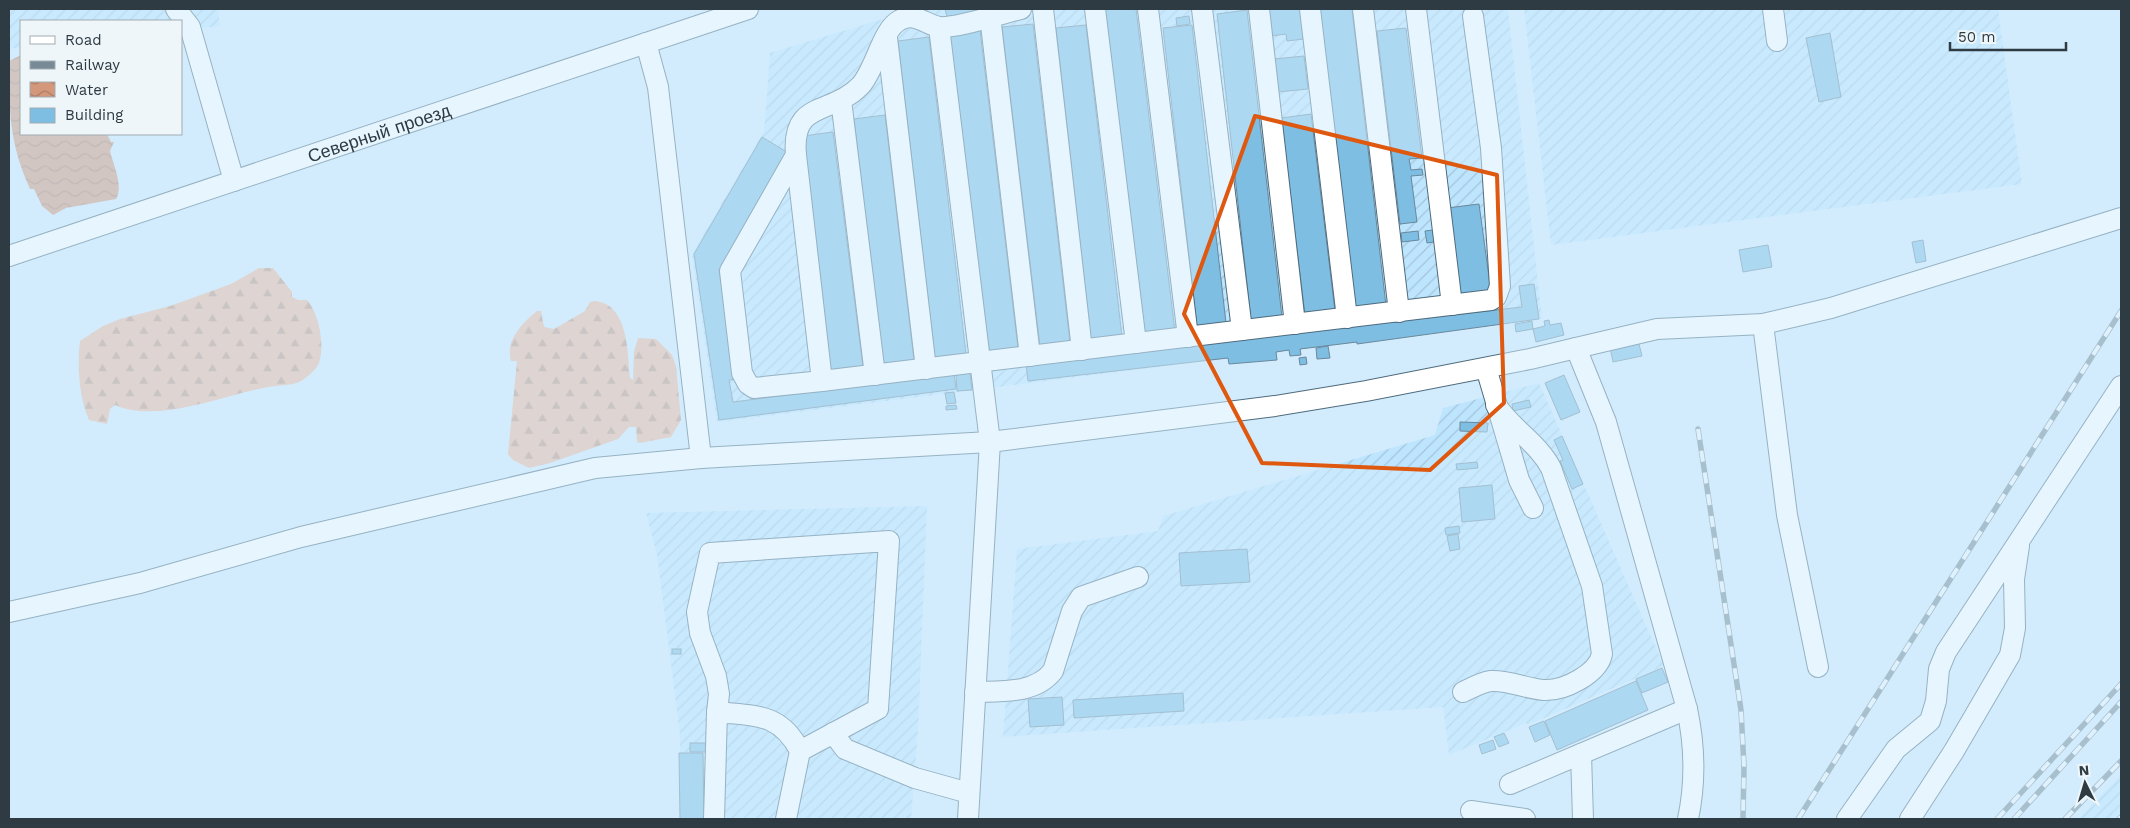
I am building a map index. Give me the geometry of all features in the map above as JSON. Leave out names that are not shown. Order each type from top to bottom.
[{"type":"street","points":[[176,9],[190,27],[234,181]]},
{"type":"street","name":"Северный проезд","points":[[9,256],[748,9]]},
{"type":"street","points":[[822,381],[796,155],[795,139],[799,124],[814,112],[841,100],[861,85],[868,76],[894,24],[908,18],[926,20],[939,27],[1021,9]]},
{"type":"street","points":[[1043,9],[1082,350]]},
{"type":"street","points":[[1095,9],[1136,343]]},
{"type":"street","points":[[1148,9],[1188,337]]},
{"type":"street","points":[[1202,9],[1242,330]]},
{"type":"street","points":[[1258,9],[1295,324]]},
{"type":"street","points":[[1310,9],[1347,318]]},
{"type":"street","points":[[1364,9],[1399,312]]},
{"type":"street","points":[[1416,9],[1452,305]]},
{"type":"street","points":[[1773,9],[1777,41]]},
{"type":"street","points":[[990,16],[1030,356]]},
{"type":"street","points":[[796,155],[732,265],[729,278],[742,373],[748,384],[754,388],[926,369],[1491,300],[1496,297],[1500,286],[1491,148],[1474,16]]},
{"type":"street","points":[[939,27],[990,442],[968,819]]},
{"type":"street","points":[[887,36],[926,369]]},
{"type":"street","points":[[646,43],[658,87],[701,458]]},
{"type":"street","points":[[841,100],[875,375]]},
{"type":"street","points":[[9,612],[140,583],[301,537],[595,468],[701,458],[990,442],[1275,406],[1486,368],[1657,329],[1763,324],[1831,308],[2121,218]]},
{"type":"street","points":[[1763,324],[1785,498],[1818,667]]},
{"type":"street","points":[[1576,348],[1606,422],[1687,709],[1694,756],[1694,786],[1688,819]]},
{"type":"street","points":[[1486,368],[1519,480],[1532,508]]},
{"type":"street","points":[[1847,819],[1896,749],[1930,720],[1936,701],[1939,669],[1946,652],[2023,532],[2121,386]]},
{"type":"street","points":[[1463,692],[1490,681],[1536,689],[1554,689],[1585,677],[1600,662],[1602,654],[1592,586],[1551,468],[1539,450],[1514,429],[1496,405]]},
{"type":"street","points":[[1910,819],[1954,751],[2010,655],[2015,628],[2015,566],[2023,532]]},
{"type":"street","points":[[714,819],[719,694],[716,676],[702,639],[697,612],[710,553],[889,541],[878,709],[800,751]]},
{"type":"street","points":[[975,692],[1027,688],[1047,679],[1053,671],[1072,612],[1081,597],[1138,577]]},
{"type":"street","points":[[1510,784],[1687,709]]},
{"type":"street","points":[[718,712],[754,714],[772,720],[795,741],[800,751],[786,819]]},
{"type":"street","points":[[833,733],[845,749],[915,778],[970,793]]},
{"type":"street","points":[[1581,754],[1583,819]]},
{"type":"street","points":[[1471,811],[1525,819]]},
{"type":"highlighted area","points":[[1255,116],[1497,175],[1504,403],[1430,470],[1262,463],[1184,314]]},
{"type":"shaded area","points":[[9,9],[218,9],[220,26],[182,30],[182,20],[20,20],[20,47],[9,49]]},
{"type":"shaded area","points":[[916,9],[1508,9],[1542,319],[717,422],[692,254],[764,131],[770,53]]},
{"type":"shaded area","points":[[1524,9],[1998,9],[2022,184],[1551,245]]},
{"type":"shaded area","points":[[1539,383],[1664,666],[1528,725],[1526,723],[1449,755],[1443,707],[1003,737],[1017,549],[1158,531],[1163,516],[1435,435],[1443,408]]},
{"type":"shaded area","points":[[927,506],[918,731],[911,819],[680,819],[680,735],[657,555],[646,513]]},
{"type":"shaded area","points":[[2121,775],[2121,819],[2078,819]]},
{"type":"green space","points":[[259,268],[273,268],[292,292],[292,297],[298,300],[307,300],[315,313],[320,331],[321,350],[318,365],[310,375],[301,381],[288,385],[268,387],[171,410],[132,410],[115,405],[110,409],[107,424],[89,420],[83,402],[80,382],[80,341],[103,326],[120,319],[170,306],[231,284]]},
{"type":"green space","points":[[594,301],[605,304],[614,310],[620,319],[627,343],[630,378],[633,380],[634,352],[638,338],[656,339],[672,355],[676,366],[681,420],[671,437],[640,443],[637,442],[636,427],[629,427],[618,439],[550,463],[529,468],[513,460],[508,454],[517,361],[511,361],[510,346],[516,333],[537,311],[541,311],[544,327],[554,329],[585,311],[590,302]]},
{"type":"water","points":[[20,56],[20,135],[108,135],[111,142],[114,142],[110,151],[119,188],[116,199],[66,208],[53,215],[42,206],[34,189],[30,189],[14,141],[9,95],[9,61]]},
{"type":"building","points":[[945,9],[992,9],[948,20]]},
{"type":"building","points":[[1105,9],[1136,9],[1175,332],[1145,335]]},
{"type":"building","points":[[1268,9],[1300,9],[1304,39],[1287,41],[1286,34],[1271,36]]},
{"type":"building","points":[[1320,9],[1352,9],[1386,306],[1355,310]]},
{"type":"building","points":[[1247,10],[1282,317],[1251,320],[1217,14]]},
{"type":"building","points":[[1189,16],[1190,24],[1177,26],[1176,18]]},
{"type":"building","points":[[1033,24],[1070,343],[1040,346],[1002,27]]},
{"type":"building","points":[[1086,25],[1122,337],[1091,341],[1056,28]]},
{"type":"building","points":[[1192,25],[1226,323],[1197,327],[1163,28]]},
{"type":"building","points":[[1406,28],[1422,158],[1409,159],[1411,170],[1422,169],[1423,175],[1411,176],[1417,222],[1400,224],[1377,31]]},
{"type":"building","points":[[980,30],[1018,348],[988,351],[950,34]]},
{"type":"building","points":[[1830,33],[1841,97],[1819,102],[1806,38]]},
{"type":"building","points":[[929,37],[966,354],[935,358],[898,41]]},
{"type":"building","points":[[1304,56],[1308,89],[1278,92],[1274,59]]},
{"type":"building","points":[[1311,114],[1335,311],[1305,315],[1281,118]]},
{"type":"building","points":[[885,115],[914,360],[883,364],[854,119]]},
{"type":"building","points":[[833,132],[863,367],[830,371],[803,136]]},
{"type":"building","points":[[762,137],[787,152],[719,270],[736,379],[729,380],[733,402],[954,374],[956,389],[719,420],[694,254]]},
{"type":"building","points":[[1479,204],[1491,292],[1459,296],[1447,208]]},
{"type":"building","points":[[1433,230],[1434,242],[1427,243],[1425,231]]},
{"type":"building","points":[[1418,231],[1419,240],[1402,242],[1401,233]]},
{"type":"building","points":[[1923,240],[1926,261],[1916,263],[1912,242]]},
{"type":"building","points":[[1768,245],[1772,267],[1743,272],[1739,250]]},
{"type":"building","points":[[1534,284],[1539,319],[1357,344],[1357,342],[1300,349],[1301,355],[1290,356],[1289,350],[1276,352],[1277,360],[1229,364],[1228,358],[1028,381],[1026,364],[1522,307],[1519,286]]},
{"type":"building","points":[[1549,320],[1550,325],[1561,323],[1564,335],[1536,342],[1533,329],[1545,326],[1544,321]]},
{"type":"building","points":[[1532,321],[1533,329],[1516,332],[1515,324]]},
{"type":"building","points":[[1638,340],[1642,356],[1613,362],[1610,347]]},
{"type":"building","points":[[1328,346],[1330,358],[1317,359],[1316,348]]},
{"type":"building","points":[[1306,357],[1307,364],[1300,365],[1299,358]]},
{"type":"building","points":[[970,373],[972,390],[957,391],[956,375]]},
{"type":"building","points":[[1564,375],[1580,412],[1561,420],[1545,383]]},
{"type":"building","points":[[954,392],[956,403],[947,404],[945,393]]},
{"type":"building","points":[[1529,400],[1531,407],[1513,411],[1512,404]]},
{"type":"building","points":[[956,405],[957,409],[946,410],[946,406]]},
{"type":"building","points":[[1460,422],[1488,423],[1487,432],[1460,431]]},
{"type":"building","points":[[1562,436],[1583,484],[1572,489],[1560,461],[1563,460],[1554,440]]},
{"type":"building","points":[[1477,462],[1478,468],[1457,470],[1456,464]]},
{"type":"building","points":[[1492,485],[1495,519],[1462,522],[1459,488]]},
{"type":"building","points":[[1459,526],[1460,533],[1446,535],[1445,528]]},
{"type":"building","points":[[1458,534],[1460,549],[1450,551],[1447,536]]},
{"type":"building","points":[[1247,549],[1250,582],[1181,586],[1179,553]]},
{"type":"building","points":[[672,649],[681,649],[681,654],[672,654]]},
{"type":"building","points":[[1662,668],[1668,682],[1642,693],[1636,679]]},
{"type":"building","points":[[1636,681],[1648,710],[1557,750],[1545,721]]},
{"type":"building","points":[[1183,693],[1184,711],[1074,718],[1073,700]]},
{"type":"building","points":[[1062,697],[1064,725],[1030,727],[1028,699]]},
{"type":"building","points":[[1544,721],[1550,735],[1535,742],[1529,727]]},
{"type":"building","points":[[1504,733],[1509,743],[1499,747],[1494,737]]},
{"type":"building","points":[[1493,740],[1496,749],[1482,754],[1479,745]]},
{"type":"building","points":[[690,743],[706,743],[706,752],[690,752]]},
{"type":"building","points":[[679,753],[703,753],[704,819],[680,819]]},
{"type":"railway","points":[[1798,819],[2121,311]]},
{"type":"railway","points":[[1698,429],[1741,710],[1744,766],[1743,819]]},
{"type":"railway","points":[[1997,819],[2121,684]]},
{"type":"railway","points":[[2014,819],[2121,702]]},
{"type":"railway","points":[[2065,819],[2121,761]]}]
